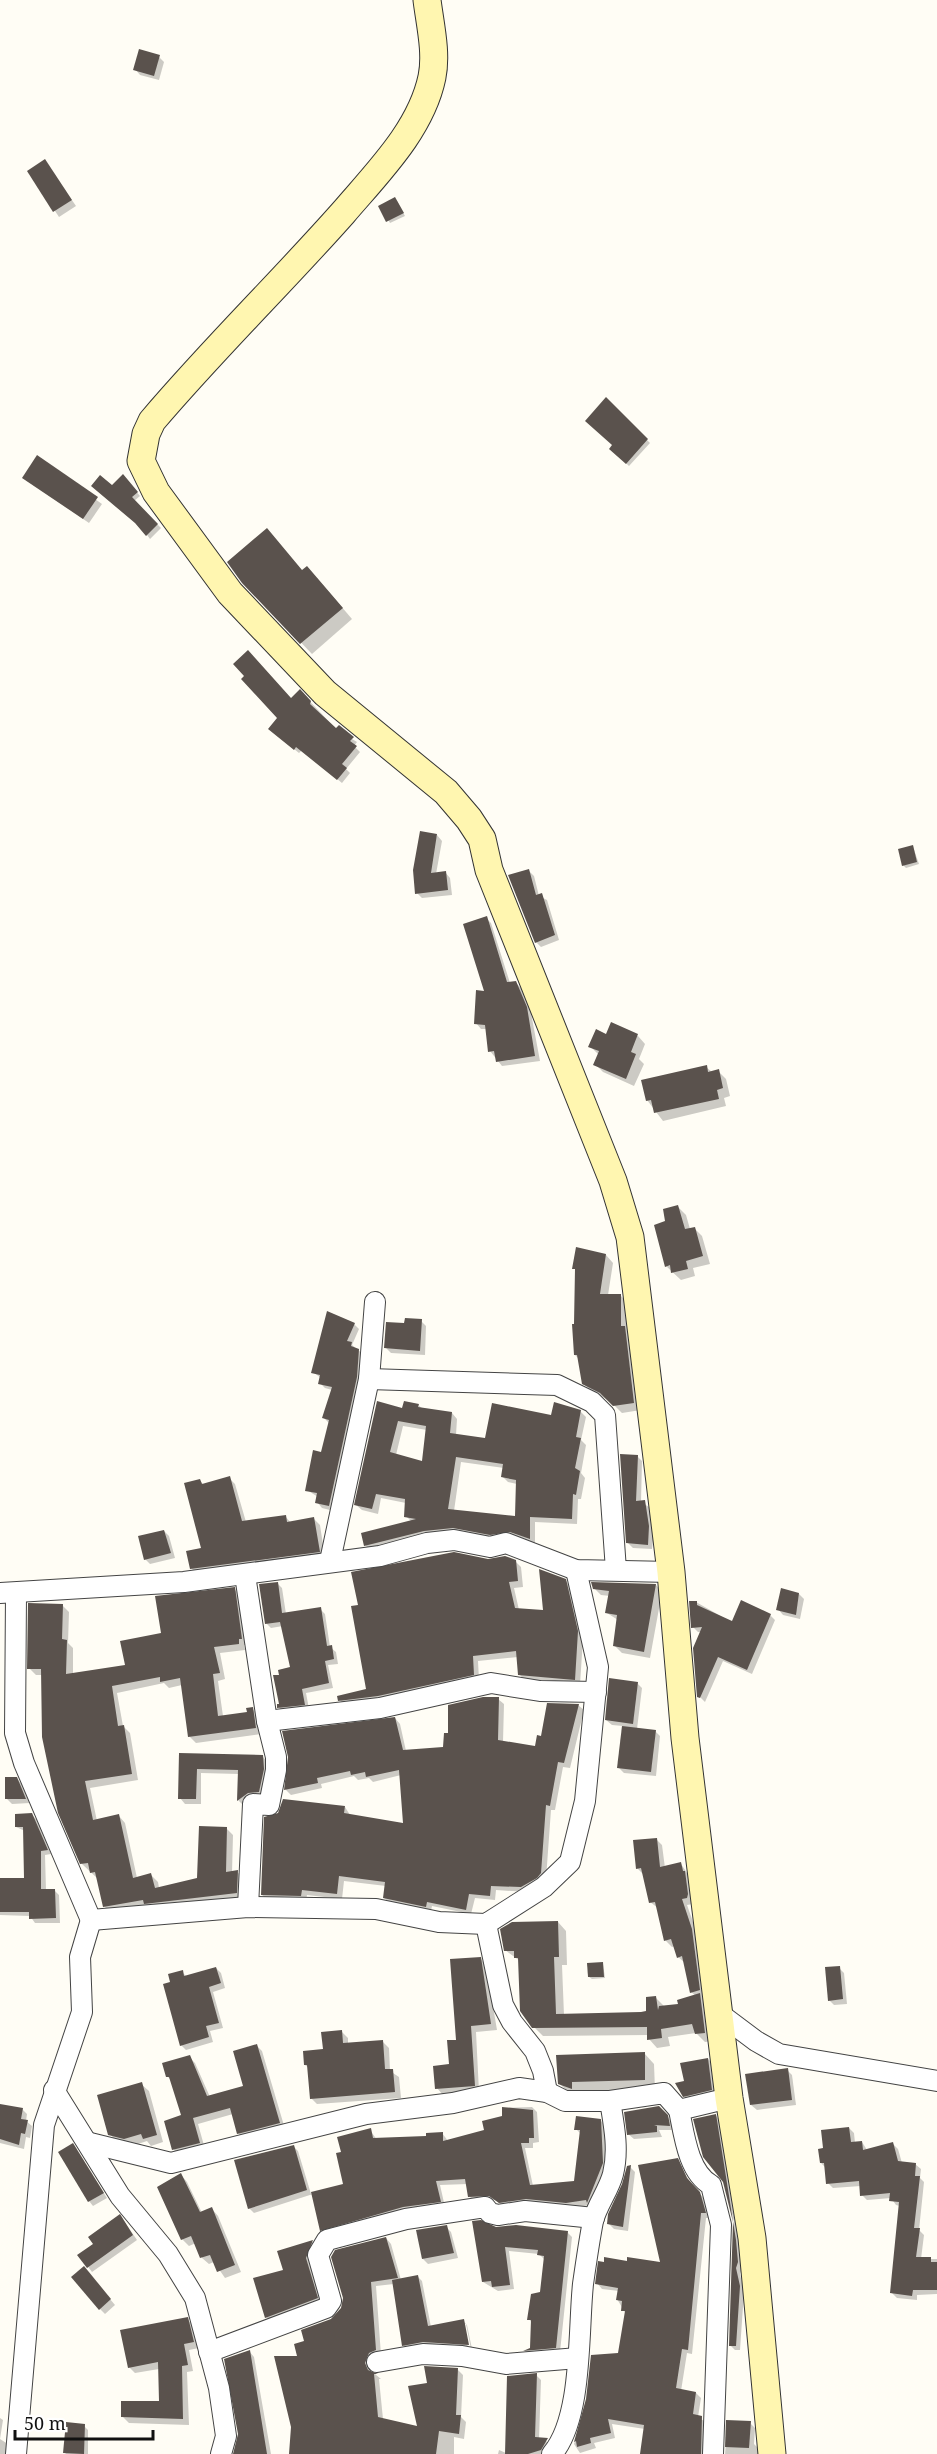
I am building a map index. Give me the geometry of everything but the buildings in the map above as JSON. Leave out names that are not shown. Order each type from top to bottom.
[{"type":"main road","points":[[427,0],[434,54],[433,75],[425,102],[413,123],[386,164],[306,256],[152,421],[146,434],[141,461],[156,492],[230,593],[325,693],[446,792],[469,819],[482,839],[489,870],[613,1181],[630,1237],[670,1572],[685,1738],[729,2098],[752,2238],[772,2454]]},
{"type":"street","points":[[330,1561],[369,1379],[375,1302]]},
{"type":"street","points":[[369,1379],[557,1385],[592,1402],[605,1415],[616,1570]]},
{"type":"street","points":[[16,2454],[44,2125],[82,2012],[80,1957],[91,1920],[24,1763],[15,1733],[8,1593],[127,1587],[245,1575],[330,1561],[380,1556],[427,1543],[454,1540],[490,1547],[506,1543],[576,1570],[670,1572]]},
{"type":"street","points":[[91,1920],[248,1906],[376,1909],[439,1922],[486,1924],[544,1887],[570,1862],[585,1801],[598,1667],[576,1570]]},
{"type":"street","points":[[245,1575],[276,1770],[269,1805],[253,1804],[248,1906]]},
{"type":"street","points":[[267,1721],[380,1708],[491,1683],[540,1691],[596,1692]]},
{"type":"street","points":[[486,1924],[503,2005],[512,2022],[535,2051],[543,2071],[547,2092]]},
{"type":"street","points":[[720,2014],[756,2041],[779,2054],[937,2081]]},
{"type":"street","points":[[90,2143],[171,2163],[366,2114],[453,2103],[519,2088],[547,2092],[565,2101],[610,2101],[664,2093],[679,2110],[687,2146],[700,2179],[711,2185],[721,2225],[714,2454]]},
{"type":"street","points":[[54,2090],[90,2143],[120,2196],[168,2254],[195,2298],[219,2388],[225,2436],[221,2454]]},
{"type":"street","points":[[679,2110],[729,2098]]},
{"type":"street","points":[[552,2454],[560,2445],[569,2419],[578,2358],[583,2284],[594,2218],[613,2174],[616,2143],[610,2101]]},
{"type":"street","points":[[209,2352],[326,2308],[332,2301],[318,2255],[327,2240],[406,2219],[485,2207],[498,2215],[525,2211],[594,2218]]},
{"type":"street","points":[[377,2362],[423,2354],[462,2356],[506,2364],[578,2358]]}]
